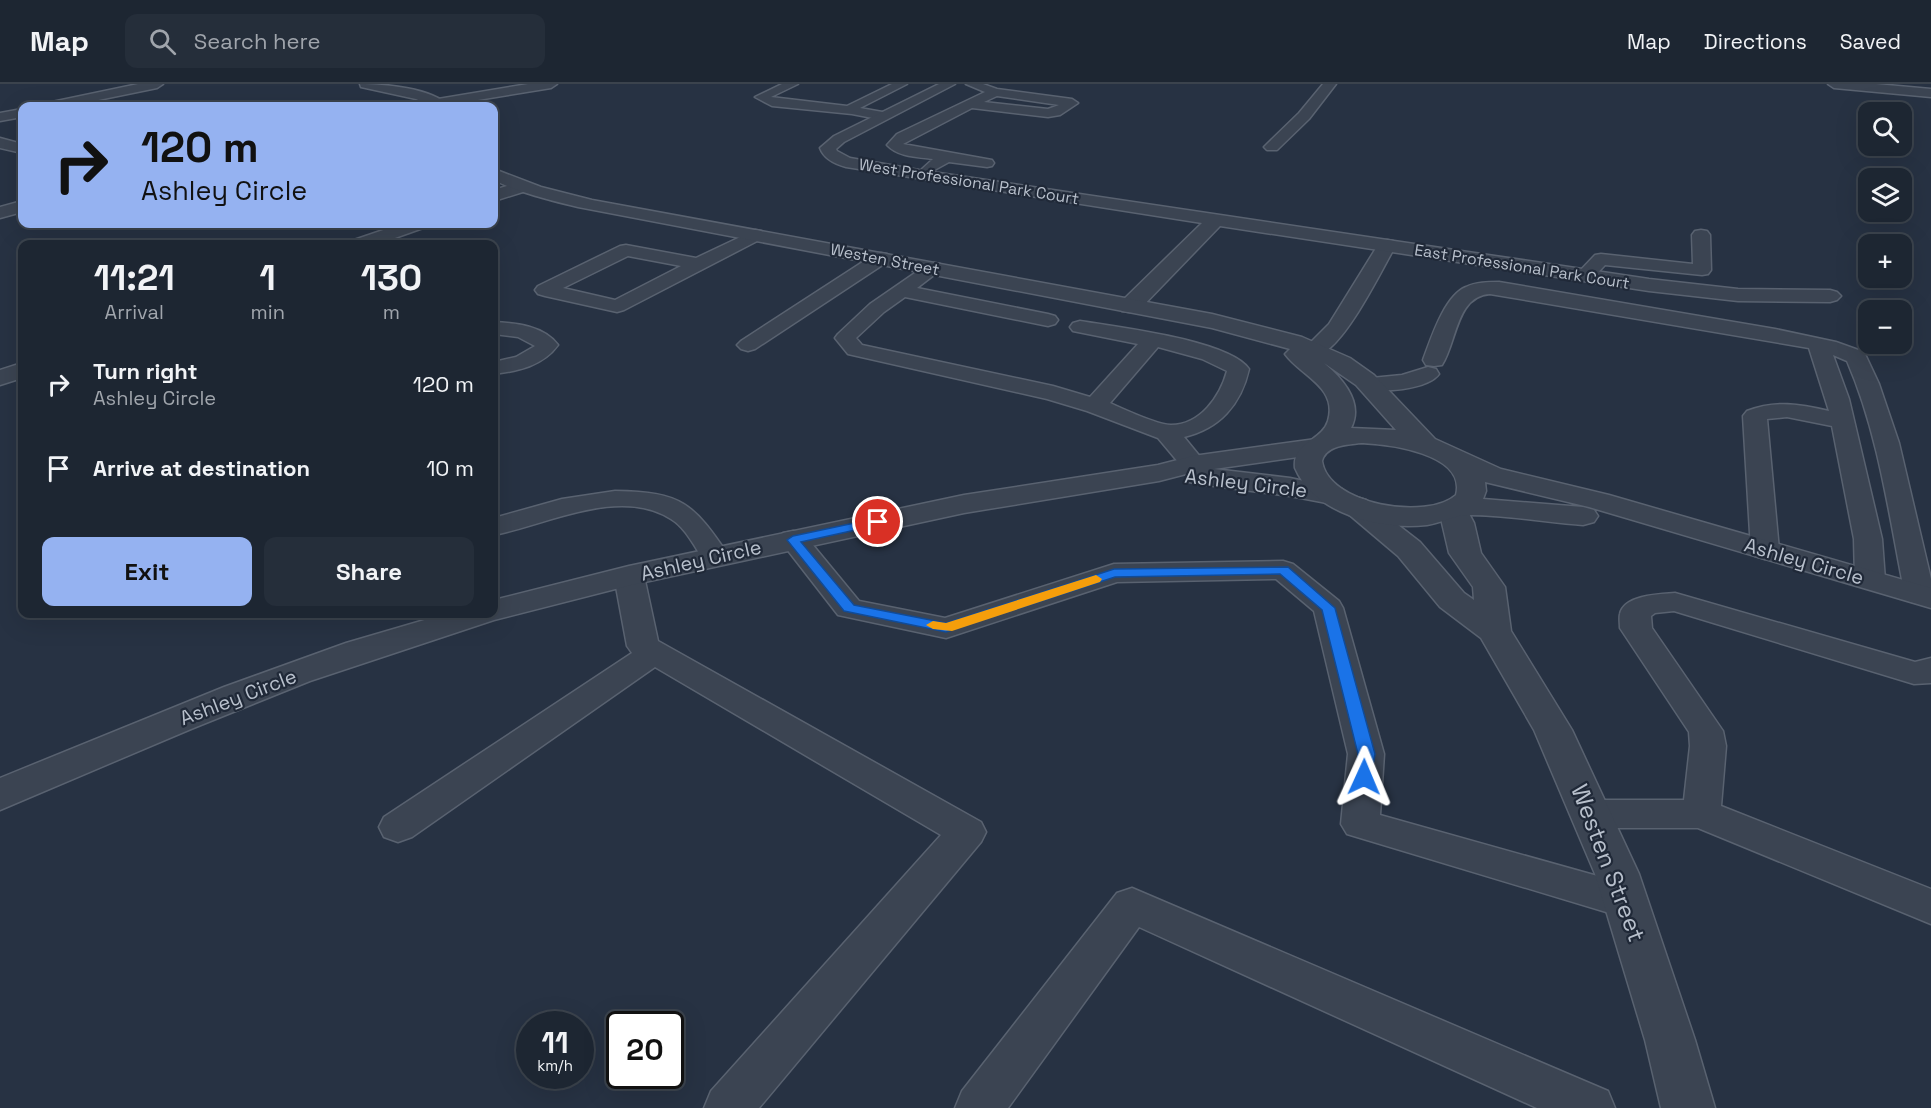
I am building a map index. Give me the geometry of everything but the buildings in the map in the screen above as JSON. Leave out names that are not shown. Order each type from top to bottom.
[{"type":"street","points":[[71,102],[157,84]]},
{"type":"street","points":[[366,84],[404,91],[432,102]]},
{"type":"street","points":[[456,102],[550,84]]},
{"type":"street","name":"West Professional Park Court","points":[[949,84],[883,116],[831,145],[828,148],[830,154],[846,162],[919,175],[1216,219]]},
{"type":"street","points":[[1272,147],[1304,116],[1330,84]]},
{"type":"street","points":[[1834,84],[1931,93]]},
{"type":"street","points":[[0,117],[18,114]]},
{"type":"street","points":[[0,143],[18,148]]},
{"type":"street","name":"Westen Street","points":[[498,176],[543,195],[1226,324],[1315,349],[1345,364],[1369,384],[1407,429],[1462,468],[1470,478],[1473,488],[1469,498],[1457,508],[1459,523],[1465,553],[1489,587],[1494,632]]},
{"type":"street","points":[[498,195],[520,187]]},
{"type":"street","points":[[0,213],[18,207]]},
{"type":"street","points":[[1130,306],[1216,219]]},
{"type":"street","name":"East Professional Park Court","points":[[1216,219],[1585,276],[1738,295],[1830,296]]},
{"type":"street","points":[[372,240],[406,228]]},
{"type":"street","name":"Westen Street","points":[[1279,339],[1320,371],[1335,388],[1343,408],[1340,425],[1308,458],[1308,470],[1316,483],[1409,549],[1452,600],[1494,632],[1553,730],[1591,814],[1626,901],[1689,1108]]},
{"type":"street","points":[[0,378],[18,371]]},
{"type":"street","name":"Ashley Circle","points":[[498,608],[715,556],[964,504],[1158,473],[1193,464],[1320,445],[1341,437],[1383,436],[1439,452],[1492,475],[1599,501],[1925,596]]},
{"type":"street","name":"Ashley Circle","points":[[1158,473],[1236,480],[1344,501],[1382,513],[1408,516],[1433,515],[1457,508],[1516,509],[1678,524]]},
{"type":"street","name":"Ashley Circle","points":[[0,795],[204,709],[394,640],[462,618]]},
{"type":"lane","points":[[792,84],[761,97],[772,102],[852,110],[883,116]]},
{"type":"lane","points":[[852,110],[902,84]]},
{"type":"lane","points":[[971,104],[1048,113],[1056,112],[1072,103],[994,92],[972,84]]},
{"type":"lane","points":[[987,163],[904,150],[894,145],[902,137],[994,92]]},
{"type":"lane","points":[[919,175],[946,157]]},
{"type":"lane","points":[[698,264],[626,250],[545,290],[617,306],[754,235]]},
{"type":"lane","points":[[1585,276],[1601,259],[1702,270],[1701,236]]},
{"type":"lane","points":[[1315,349],[1337,328],[1387,245]]},
{"type":"lane","points":[[748,345],[881,258]]},
{"type":"lane","points":[[934,268],[877,308],[845,338],[855,350],[1053,393],[1095,406],[1167,434],[1193,464]]},
{"type":"lane","points":[[1369,384],[1405,382],[1431,367],[1458,304],[1467,293],[1484,288],[1498,288],[1818,344],[1856,357],[1866,377],[1891,462],[1925,596]]},
{"type":"lane","points":[[901,291],[1048,320]]},
{"type":"lane","points":[[1080,327],[1152,341],[1231,361],[1238,369],[1236,380],[1226,402],[1200,425],[1167,434]]},
{"type":"lane","points":[[498,328],[517,330],[540,338],[547,345],[542,353],[530,359],[498,367]]},
{"type":"lane","points":[[1095,406],[1152,341]]},
{"type":"lane","points":[[1818,344],[1838,399],[1868,538],[1870,580]]},
{"type":"lane","points":[[1765,550],[1755,416],[1766,410],[1780,409],[1842,421]]},
{"type":"lane","points":[[498,527],[536,514],[610,499],[641,500],[668,505],[683,514],[715,556]]},
{"type":"lane","points":[[793,540],[849,608],[946,628],[1114,573],[1283,570],[1328,608],[1366,754],[1359,824],[1626,901]]},
{"type":"lane","points":[[629,576],[643,646],[967,832],[728,1108]]},
{"type":"lane","points":[[1701,814],[1708,746],[1706,731],[1636,628],[1635,613],[1647,604],[1675,602],[1914,673],[1928,673],[1931,669]]},
{"type":"lane","points":[[398,827],[654,653]]},
{"type":"lane","points":[[1591,814],[1701,814],[1931,907]]},
{"type":"lane","points":[[980,1108],[1132,905],[1591,1108]]},
{"type":"slow traffic","points":[[933,625],[946,628],[1096,579]]},
{"type":"route","points":[[878,522],[793,540],[849,608],[946,628],[1114,573],[1283,570],[1328,608],[1366,754],[1364,777]]}]
